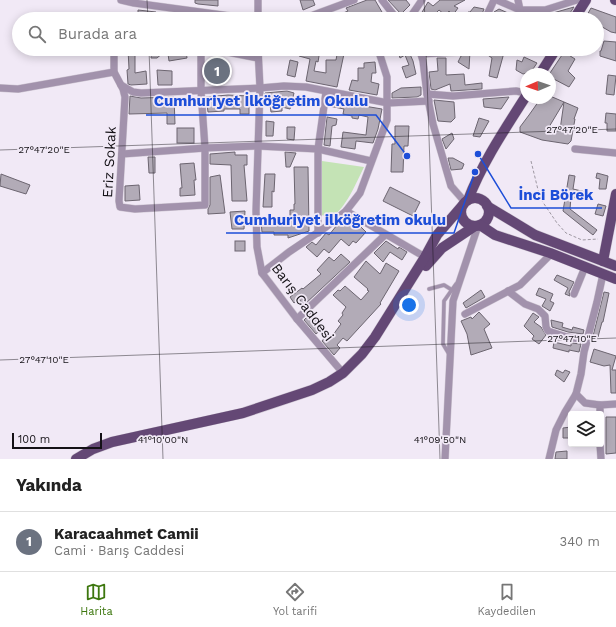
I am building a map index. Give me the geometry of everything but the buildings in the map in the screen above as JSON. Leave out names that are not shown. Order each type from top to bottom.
[{"type":"main road","points":[[578,12],[586,0]]},
{"type":"main road","points":[[544,68],[552,56]]},
{"type":"main road","points":[[521,104],[476,180],[461,215],[463,220],[466,223],[478,226],[495,235],[551,254],[616,279]]},
{"type":"main road","points":[[603,261],[616,194]]},
{"type":"main road","points":[[76,459],[93,449],[112,442],[243,413],[296,396],[329,382],[343,373],[362,354],[375,337],[402,296],[437,236],[465,203],[477,198],[535,235],[616,266]]},
{"type":"main road","points":[[402,296],[442,248],[487,219],[489,215],[488,206]]},
{"type":"street","points":[[121,0],[144,2],[205,12]]},
{"type":"street","points":[[258,0],[259,12]]},
{"type":"street","points":[[322,12],[354,0]]},
{"type":"street","points":[[382,0],[391,12]]},
{"type":"street","points":[[414,12],[422,0]]},
{"type":"street","points":[[488,12],[494,0]]},
{"type":"street","points":[[497,0],[520,10],[545,10],[577,0]]},
{"type":"street","points":[[518,0],[520,10]]},
{"type":"street","points":[[0,88],[18,89],[114,72],[113,56]]},
{"type":"street","points":[[201,56],[201,91],[205,148]]},
{"type":"street","points":[[248,56],[258,58]]},
{"type":"street","points":[[262,273],[346,211],[360,193],[388,120],[387,77],[380,56]]},
{"type":"street","points":[[421,56],[433,124],[451,186],[465,203]]},
{"type":"street","name":"Barış Caddesi","points":[[258,58],[260,88],[256,211],[257,247],[262,273],[297,319],[343,373]]},
{"type":"street","name":"Eriz Sokak","points":[[114,72],[125,97],[120,206],[135,209],[205,205],[205,148]]},
{"type":"street","points":[[120,84],[133,92],[141,93],[284,86],[306,87],[388,103],[429,102]]},
{"type":"street","points":[[318,233],[318,149],[326,92]]},
{"type":"street","points":[[427,94],[453,96],[520,92]]},
{"type":"street","points":[[122,154],[258,146],[318,149],[371,161]]},
{"type":"street","points":[[575,149],[616,153]]},
{"type":"street","points":[[346,211],[425,257]]},
{"type":"street","points":[[446,459],[453,301],[478,226]]},
{"type":"street","points":[[297,319],[385,235]]},
{"type":"street","points":[[465,314],[520,285],[551,254]]},
{"type":"street","points":[[574,294],[585,267]]},
{"type":"street","points":[[549,459],[556,430],[576,394],[602,274]]},
{"type":"street","points":[[508,291],[525,304],[538,309],[545,316],[548,331],[568,337],[587,340]]},
{"type":"street","points":[[576,394],[585,403],[600,405],[616,404]]},
{"type":"street","points":[[600,405],[600,411]]},
{"type":"street","points":[[600,447],[601,459]]},
{"type":"lane","points":[[450,357],[443,344],[444,301],[460,279]]},
{"type":"lane","points":[[428,289],[444,285],[452,290]]},
{"type":"path","points":[[531,161],[540,198],[556,223],[566,233],[582,240],[607,239]]},
{"type":"green space","points":[[322,161],[364,167],[346,202],[336,214],[331,216],[321,215]]},
{"type":"place","name":"Karacaahmet Camii","points":[[217,71]]},
{"type":"place","name":"İnci Börek","points":[[478,154]]},
{"type":"place","name":"Cumhuriyet İlköğretim Okulu","points":[[407,156]]},
{"type":"place","name":"Cumhuriyet ilköğretim okulu","points":[[475,172]]}]
